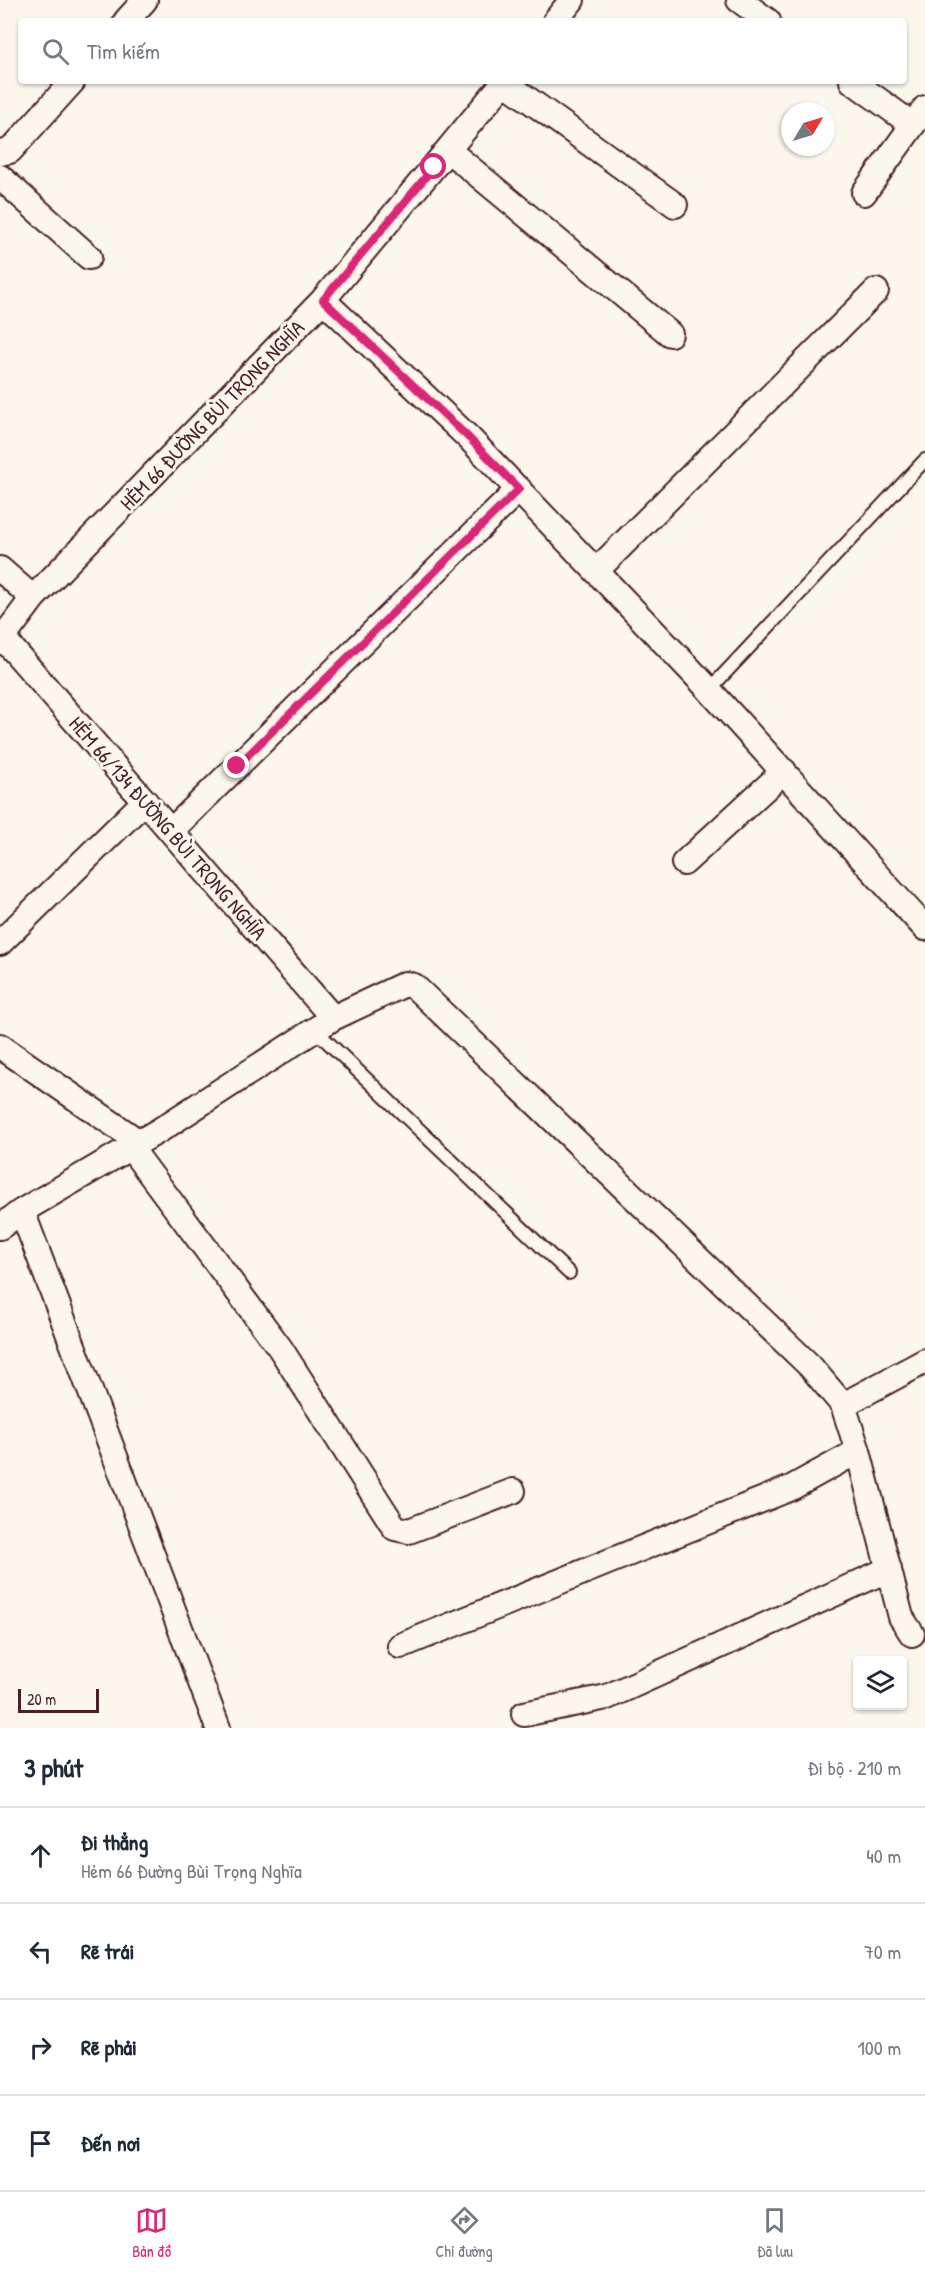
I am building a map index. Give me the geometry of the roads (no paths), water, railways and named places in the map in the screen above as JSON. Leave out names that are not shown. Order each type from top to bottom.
[{"type":"street","points":[[129,18],[145,0]]},
{"type":"street","points":[[557,18],[572,0]]},
{"type":"street","points":[[739,0],[764,18]]},
{"type":"street","points":[[0,153],[10,151],[70,84]]},
{"type":"street","name":"HẺM 66 ĐƯỜNG BÙI TRỌNG NGHĨA","points":[[2,640],[33,598],[323,300],[503,84]]},
{"type":"street","points":[[508,84],[675,205]]},
{"type":"street","points":[[858,84],[919,117],[864,193]]},
{"type":"street","points":[[448,150],[670,334]]},
{"type":"street","points":[[0,177],[89,257]]},
{"type":"street","points":[[596,571],[876,291]]},
{"type":"street","points":[[323,300],[469,438],[519,489],[710,690],[925,928]]},
{"type":"street","points":[[171,831],[519,489]]},
{"type":"street","points":[[0,569],[33,598]]},
{"type":"street","name":"HẺM 66/134 ĐƯỜNG BÙI TRỌNG NGHĨA","points":[[2,640],[171,831],[324,1024]]},
{"type":"street","points":[[684,863],[784,771]]},
{"type":"street","points":[[0,943],[145,801]]},
{"type":"street","points":[[0,1227],[22,1211],[135,1145],[324,1024],[405,984],[414,986],[810,1366],[843,1405],[858,1451],[902,1617],[918,1636]]},
{"type":"street","points":[[0,1046],[135,1145],[280,1348],[395,1528],[409,1531],[513,1491]]},
{"type":"street","points":[[22,1211],[218,1728]]},
{"type":"street","points":[[843,1405],[925,1361]]},
{"type":"street","points":[[400,1646],[791,1488],[858,1451]]},
{"type":"street","points":[[525,1714],[607,1697],[889,1569]]},
{"type":"lane","points":[[710,690],[925,460]]},
{"type":"lane","points":[[324,1024],[569,1272]]}]
